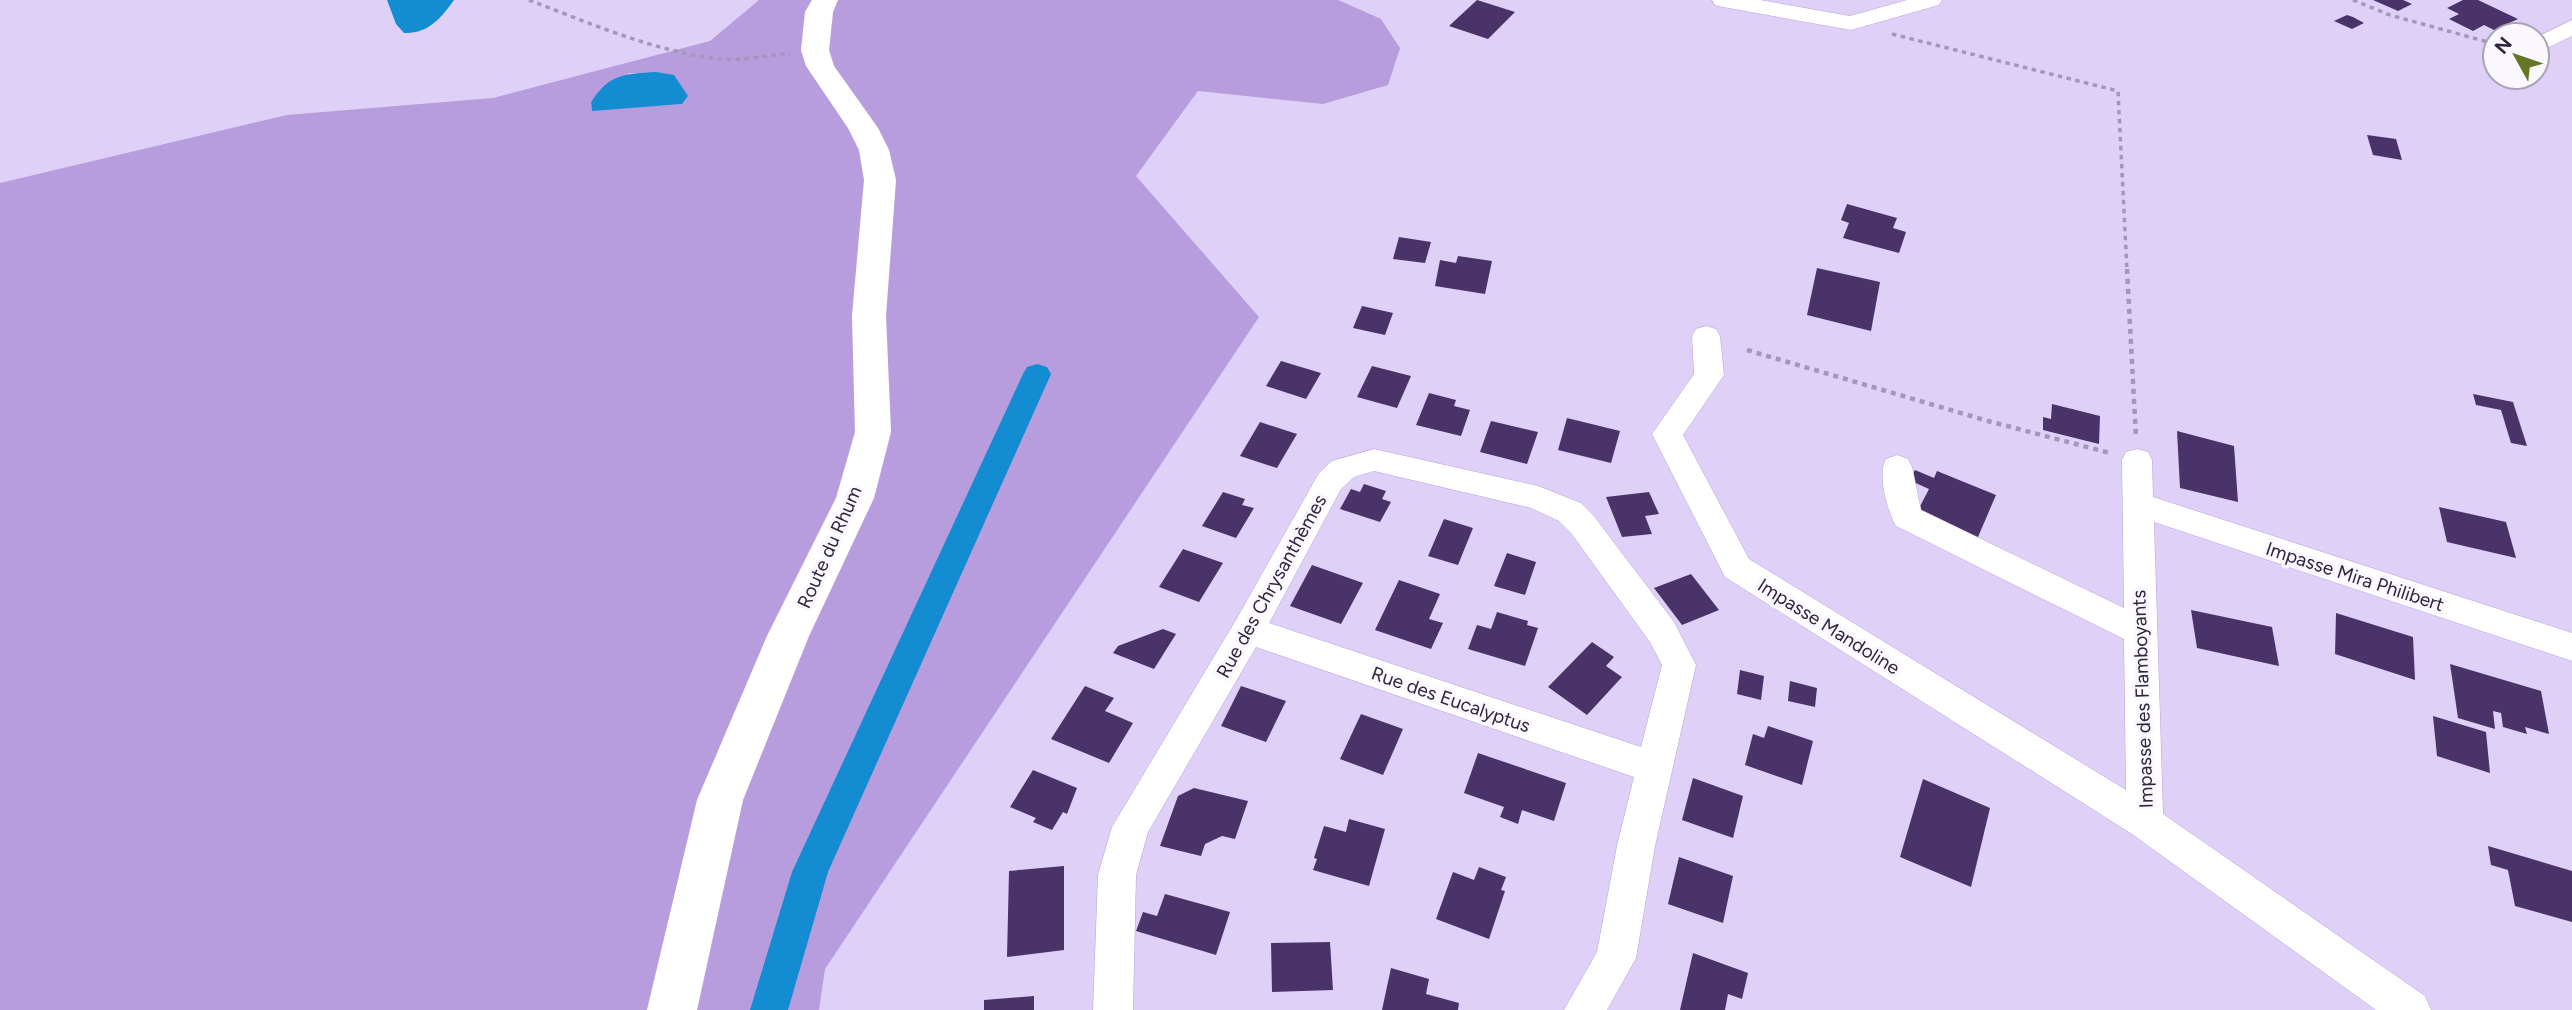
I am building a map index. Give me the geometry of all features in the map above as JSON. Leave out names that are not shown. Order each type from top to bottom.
[{"type":"street","points":[[815,50],[819,12],[825,0]]},
{"type":"street","points":[[1723,0],[1851,23],[1931,0]]},
{"type":"street","points":[[2551,38],[2572,27]]},
{"type":"street","name":"Route du Rhum","points":[[672,1010],[719,800],[788,636],[855,498],[873,432],[869,316],[880,180],[874,150],[863,128],[820,66],[815,50]]},
{"type":"street","name":"Impasse Mandoline","points":[[1706,336],[1709,375],[1667,434],[1737,568],[2145,822]]},
{"type":"street","name":"Rue des Chrysanthèmes","points":[[1117,1009],[1114,907],[1117,875],[1131,827],[1248,630],[1329,481],[1343,469],[1374,460],[1538,498],[1570,512],[1582,524],[1672,649],[1679,665],[1636,846],[1616,958],[1584,1010]]},
{"type":"street","name":"Impasse des Flamboyants","points":[[2137,460],[2145,822],[2411,1010]]},
{"type":"street","points":[[1897,467],[1907,517],[2139,631]]},
{"type":"street","name":"Impasse Mira Philibert","points":[[2138,504],[2572,648]]},
{"type":"street","name":"Rue des Eucalyptus","points":[[1248,630],[1655,768]]},
{"type":"path","points":[[528,0],[622,35],[704,56],[723,59],[815,50]]},
{"type":"path","points":[[2353,0],[2390,15],[2481,40]]},
{"type":"path","points":[[1747,350],[1989,421],[2137,460],[2118,91],[1851,23]]},
{"type":"shaded area","points":[[759,0],[1338,0],[1381,19],[1400,48],[1388,85],[1323,104],[1198,91],[1136,176],[1259,317],[825,969],[819,1010],[0,1010],[0,183],[287,115],[493,98],[710,41]],"holes":[[[629,73],[641,73],[682,104],[592,110],[591,101]]]},
{"type":"water","points":[[387,0],[454,0],[439,19],[427,28],[404,33],[396,24]]},
{"type":"water","points":[[656,72],[674,75],[688,96],[682,104],[592,111],[591,102],[612,80],[627,75]]},
{"type":"building","points":[[1477,0],[1515,12],[1488,39],[1449,26]]},
{"type":"building","points":[[2373,0],[2403,0],[2412,4],[2398,11]]},
{"type":"building","points":[[2463,0],[2478,0],[2518,19],[2481,21],[2481,27],[2473,31],[2449,19],[2459,14],[2447,8]]},
{"type":"building","points":[[2347,15],[2364,23],[2352,29],[2334,21]]},
{"type":"building","points":[[2367,135],[2396,139],[2402,160],[2373,155]]},
{"type":"building","points":[[1847,204],[1897,218],[1893,228],[1906,232],[1899,253],[1843,238],[1849,223],[1841,220]]},
{"type":"building","points":[[1399,237],[1431,242],[1425,263],[1393,259]]},
{"type":"building","points":[[1458,256],[1492,261],[1485,294],[1435,286],[1440,260],[1456,263]]},
{"type":"building","points":[[1817,268],[1880,282],[1871,331],[1807,315]]},
{"type":"building","points":[[1362,306],[1393,313],[1385,335],[1353,328]]},
{"type":"building","points":[[1281,361],[1321,373],[1306,399],[1266,386]]},
{"type":"building","points":[[1372,366],[1411,376],[1397,408],[1357,397]]},
{"type":"building","points":[[1429,393],[1456,400],[1454,406],[1470,410],[1461,436],[1416,425]]},
{"type":"building","points":[[2473,394],[2513,402],[2527,446],[2511,443],[2501,410],[2476,405]]},
{"type":"building","points":[[2052,404],[2100,416],[2099,444],[2043,430],[2043,417],[2051,419]]},
{"type":"building","points":[[1567,418],[1620,431],[1611,463],[1558,450]]},
{"type":"building","points":[[1491,421],[1538,432],[1527,464],[1480,452]]},
{"type":"building","points":[[1260,422],[1297,434],[1277,468],[1240,456]]},
{"type":"building","points":[[2177,431],[2234,446],[2238,502],[2180,488]]},
{"type":"building","points":[[1915,470],[1934,478],[1937,471],[1996,495],[1975,544],[1914,518],[1929,489],[1909,480]]},
{"type":"building","points":[[1364,484],[1386,491],[1382,499],[1391,502],[1380,522],[1340,509],[1351,489],[1360,492]]},
{"type":"building","points":[[1223,492],[1245,499],[1242,505],[1254,508],[1236,538],[1202,526]]},
{"type":"building","points":[[1649,492],[1659,514],[1645,516],[1652,534],[1622,537],[1606,497]]},
{"type":"building","points":[[2439,507],[2506,522],[2516,558],[2447,542]]},
{"type":"building","points":[[1444,519],[1473,528],[1458,565],[1428,556]]},
{"type":"building","points":[[1183,549],[1223,563],[1199,602],[1159,587]]},
{"type":"building","points":[[1507,553],[1536,562],[1525,595],[1494,586]]},
{"type":"building","points":[[1312,565],[1363,583],[1341,624],[1290,606]]},
{"type":"building","points":[[1691,574],[1719,610],[1682,625],[1654,588]]},
{"type":"building","points":[[1399,580],[1440,594],[1429,619],[1443,623],[1431,649],[1375,630]]},
{"type":"building","points":[[2191,610],[2272,627],[2279,666],[2197,648]]},
{"type":"building","points":[[1497,612],[1528,621],[1527,625],[1538,628],[1525,666],[1468,649],[1477,625],[1491,629]]},
{"type":"building","points":[[2336,613],[2413,637],[2415,680],[2335,654]]},
{"type":"building","points":[[1163,629],[1176,634],[1154,669],[1113,653],[1118,646]]},
{"type":"building","points":[[1592,642],[1614,657],[1606,666],[1622,677],[1587,715],[1548,687]]},
{"type":"building","points":[[2450,664],[2541,691],[2549,734],[2525,727],[2527,734],[2503,727],[2501,713],[2493,711],[2495,729],[2458,718]]},
{"type":"building","points":[[1740,670],[1764,676],[1761,700],[1737,694]]},
{"type":"building","points":[[1790,681],[1817,688],[1815,707],[1788,701]]},
{"type":"building","points":[[1085,686],[1114,698],[1105,711],[1133,723],[1109,763],[1051,739]]},
{"type":"building","points":[[1241,686],[1286,701],[1266,742],[1221,726]]},
{"type":"building","points":[[1361,714],[1403,729],[1383,775],[1340,759]]},
{"type":"building","points":[[2433,716],[2486,732],[2490,773],[2437,756]]},
{"type":"building","points":[[1768,726],[1813,741],[1802,785],[1745,765],[1753,734],[1764,738]]},
{"type":"building","points":[[1478,753],[1566,783],[1554,821],[1522,810],[1518,824],[1500,817],[1504,807],[1464,793]]},
{"type":"building","points":[[1033,770],[1077,788],[1067,814],[1063,812],[1052,830],[1033,822],[1036,818],[1010,807]]},
{"type":"building","points":[[1693,778],[1743,796],[1733,838],[1682,820]]},
{"type":"building","points":[[1923,779],[1990,808],[1971,887],[1900,857]]},
{"type":"building","points":[[1194,788],[1248,801],[1235,839],[1222,836],[1205,844],[1201,856],[1160,846],[1178,796]]},
{"type":"building","points":[[1349,819],[1385,829],[1369,886],[1313,870],[1324,826],[1346,832]]},
{"type":"building","points":[[2488,846],[2572,871],[2572,922],[2515,906],[2508,870],[2491,865]]},
{"type":"building","points":[[1679,857],[1733,876],[1723,923],[1668,904]]},
{"type":"building","points":[[1064,866],[1064,950],[1007,957],[1009,871]]},
{"type":"building","points":[[1479,867],[1506,877],[1501,890],[1505,891],[1489,939],[1436,919],[1453,872],[1474,880]]},
{"type":"building","points":[[1165,894],[1230,912],[1216,955],[1136,931],[1143,912],[1157,916]]},
{"type":"building","points":[[1330,942],[1333,990],[1272,992],[1271,943]]},
{"type":"building","points":[[1693,953],[1748,973],[1742,999],[1728,994],[1725,1010],[1680,1010]]},
{"type":"building","points":[[1391,968],[1429,979],[1426,994],[1459,1003],[1458,1010],[1382,1010]]},
{"type":"building","points":[[1034,996],[1034,1010],[984,1010],[984,1000]]},
{"type":"waterway","points":[[769,1010],[810,872],[1037,374]]}]
